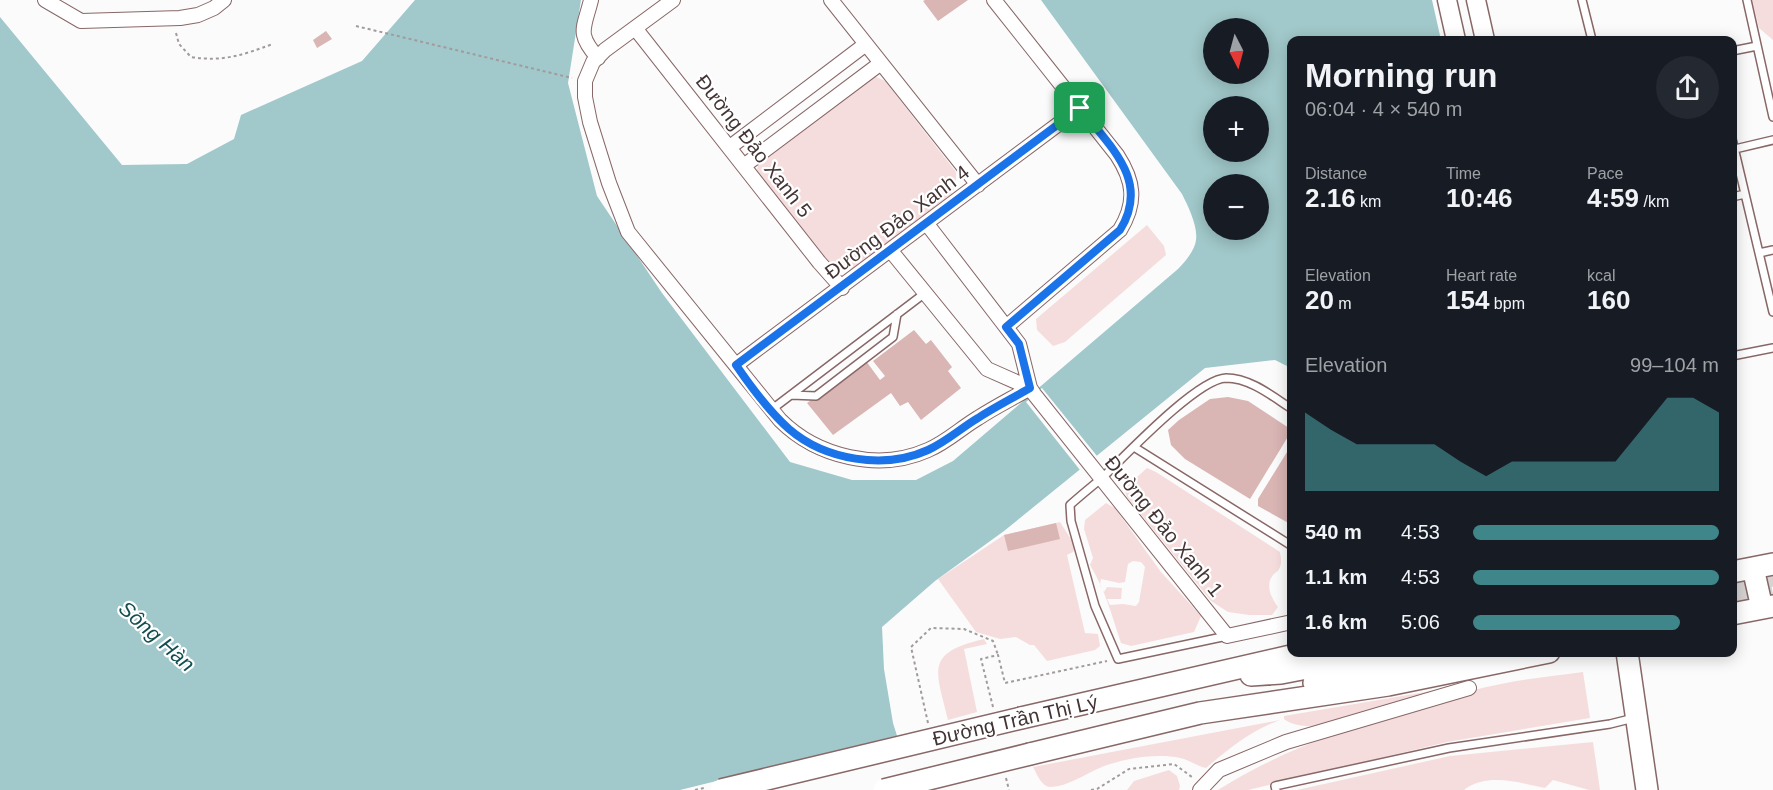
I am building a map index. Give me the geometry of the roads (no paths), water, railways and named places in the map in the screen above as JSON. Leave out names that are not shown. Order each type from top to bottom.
[{"type":"main road","points":[[1447,0],[1455,36]]},
{"type":"main road","points":[[1476,0],[1484,36]]},
{"type":"main road","points":[[1737,613],[1768,607],[1753,568]]},
{"type":"main road","name":"Đường Trần Thị Lý","points":[[722,790],[1287,657]]},
{"type":"main road","points":[[1188,681],[1281,673],[1364,657]]},
{"type":"main road","points":[[1200,712],[1284,688],[1445,657]]},
{"type":"main road","name":"Đường Trần Thị Lý","points":[[884,790],[1200,712],[1388,685],[1525,657]]},
{"type":"main road","points":[[1628,657],[1647,790]]},
{"type":"street","points":[[45,0],[81,21],[198,15],[214,8],[224,0]]},
{"type":"street","points":[[591,0],[583,35],[584,41],[598,58]]},
{"type":"street","points":[[673,0],[598,58],[590,69],[585,81],[585,97],[590,122],[621,218],[628,232],[771,410],[790,430],[814,445],[856,459],[883,460],[927,451],[953,436],[977,418],[1032,391]]},
{"type":"street","points":[[831,0],[978,186]]},
{"type":"street","points":[[994,0],[1124,166],[1131,181],[1132,199],[1129,216],[1120,230],[1006,327]]},
{"type":"street","name":"Đường Đảo Xanh 5","points":[[635,28],[842,288]]},
{"type":"street","points":[[730,147],[866,44]]},
{"type":"street","points":[[745,165],[881,63]]},
{"type":"street","name":"Đường Đảo Xanh 4","points":[[736,365],[1080,108]]},
{"type":"street","name":"Đường Đảo Xanh 1","points":[[927,224],[1019,344],[1032,391],[1227,636]]},
{"type":"street","name":"Đường Đảo Xanh 1","points":[[891,251],[987,369],[1032,391]]},
{"type":"street","points":[[1227,636],[1287,623]]},
{"type":"street","points":[[1200,790],[1220,770],[1286,742],[1469,688]]},
{"type":"lane","points":[[1582,0],[1591,36]]},
{"type":"lane","points":[[1747,0],[1773,117]]},
{"type":"lane","points":[[1737,50],[1757,46]]},
{"type":"lane","points":[[1737,149],[1773,140]]},
{"type":"lane","points":[[1737,158],[1773,312]]},
{"type":"lane","points":[[1737,196],[1745,194]]},
{"type":"lane","points":[[1759,253],[1773,250]]},
{"type":"lane","points":[[771,410],[925,293]]},
{"type":"lane","points":[[791,395],[816,396],[893,337],[897,314]]},
{"type":"lane","points":[[1737,355],[1773,348]]},
{"type":"lane","points":[[1227,636],[1118,659],[1095,606],[1071,521],[1070,505],[1158,423],[1207,384],[1224,378],[1247,381],[1287,406]]},
{"type":"lane","points":[[1134,447],[1287,543]]},
{"type":"lane","points":[[1276,790],[1275,786],[1449,748],[1610,724],[1636,718]]},
{"type":"water","name":"Sông Hàn","points":[[415,0],[581,0],[568,83],[597,196],[662,293],[790,462],[852,480],[916,480],[953,461],[1178,269],[1194,248],[1196,234],[1194,222],[1182,194],[1041,0],[1432,0],[1440,36],[1287,36],[1287,366],[1275,360],[1205,368],[1004,531],[935,581],[882,627],[884,669],[893,723],[914,790],[0,790],[0,17],[122,165],[187,164],[234,139],[241,115],[362,61]]},
{"type":"tunnel","points":[[1737,583],[1773,576]]},
{"type":"tunnel","points":[[1737,601],[1773,594]]}]
